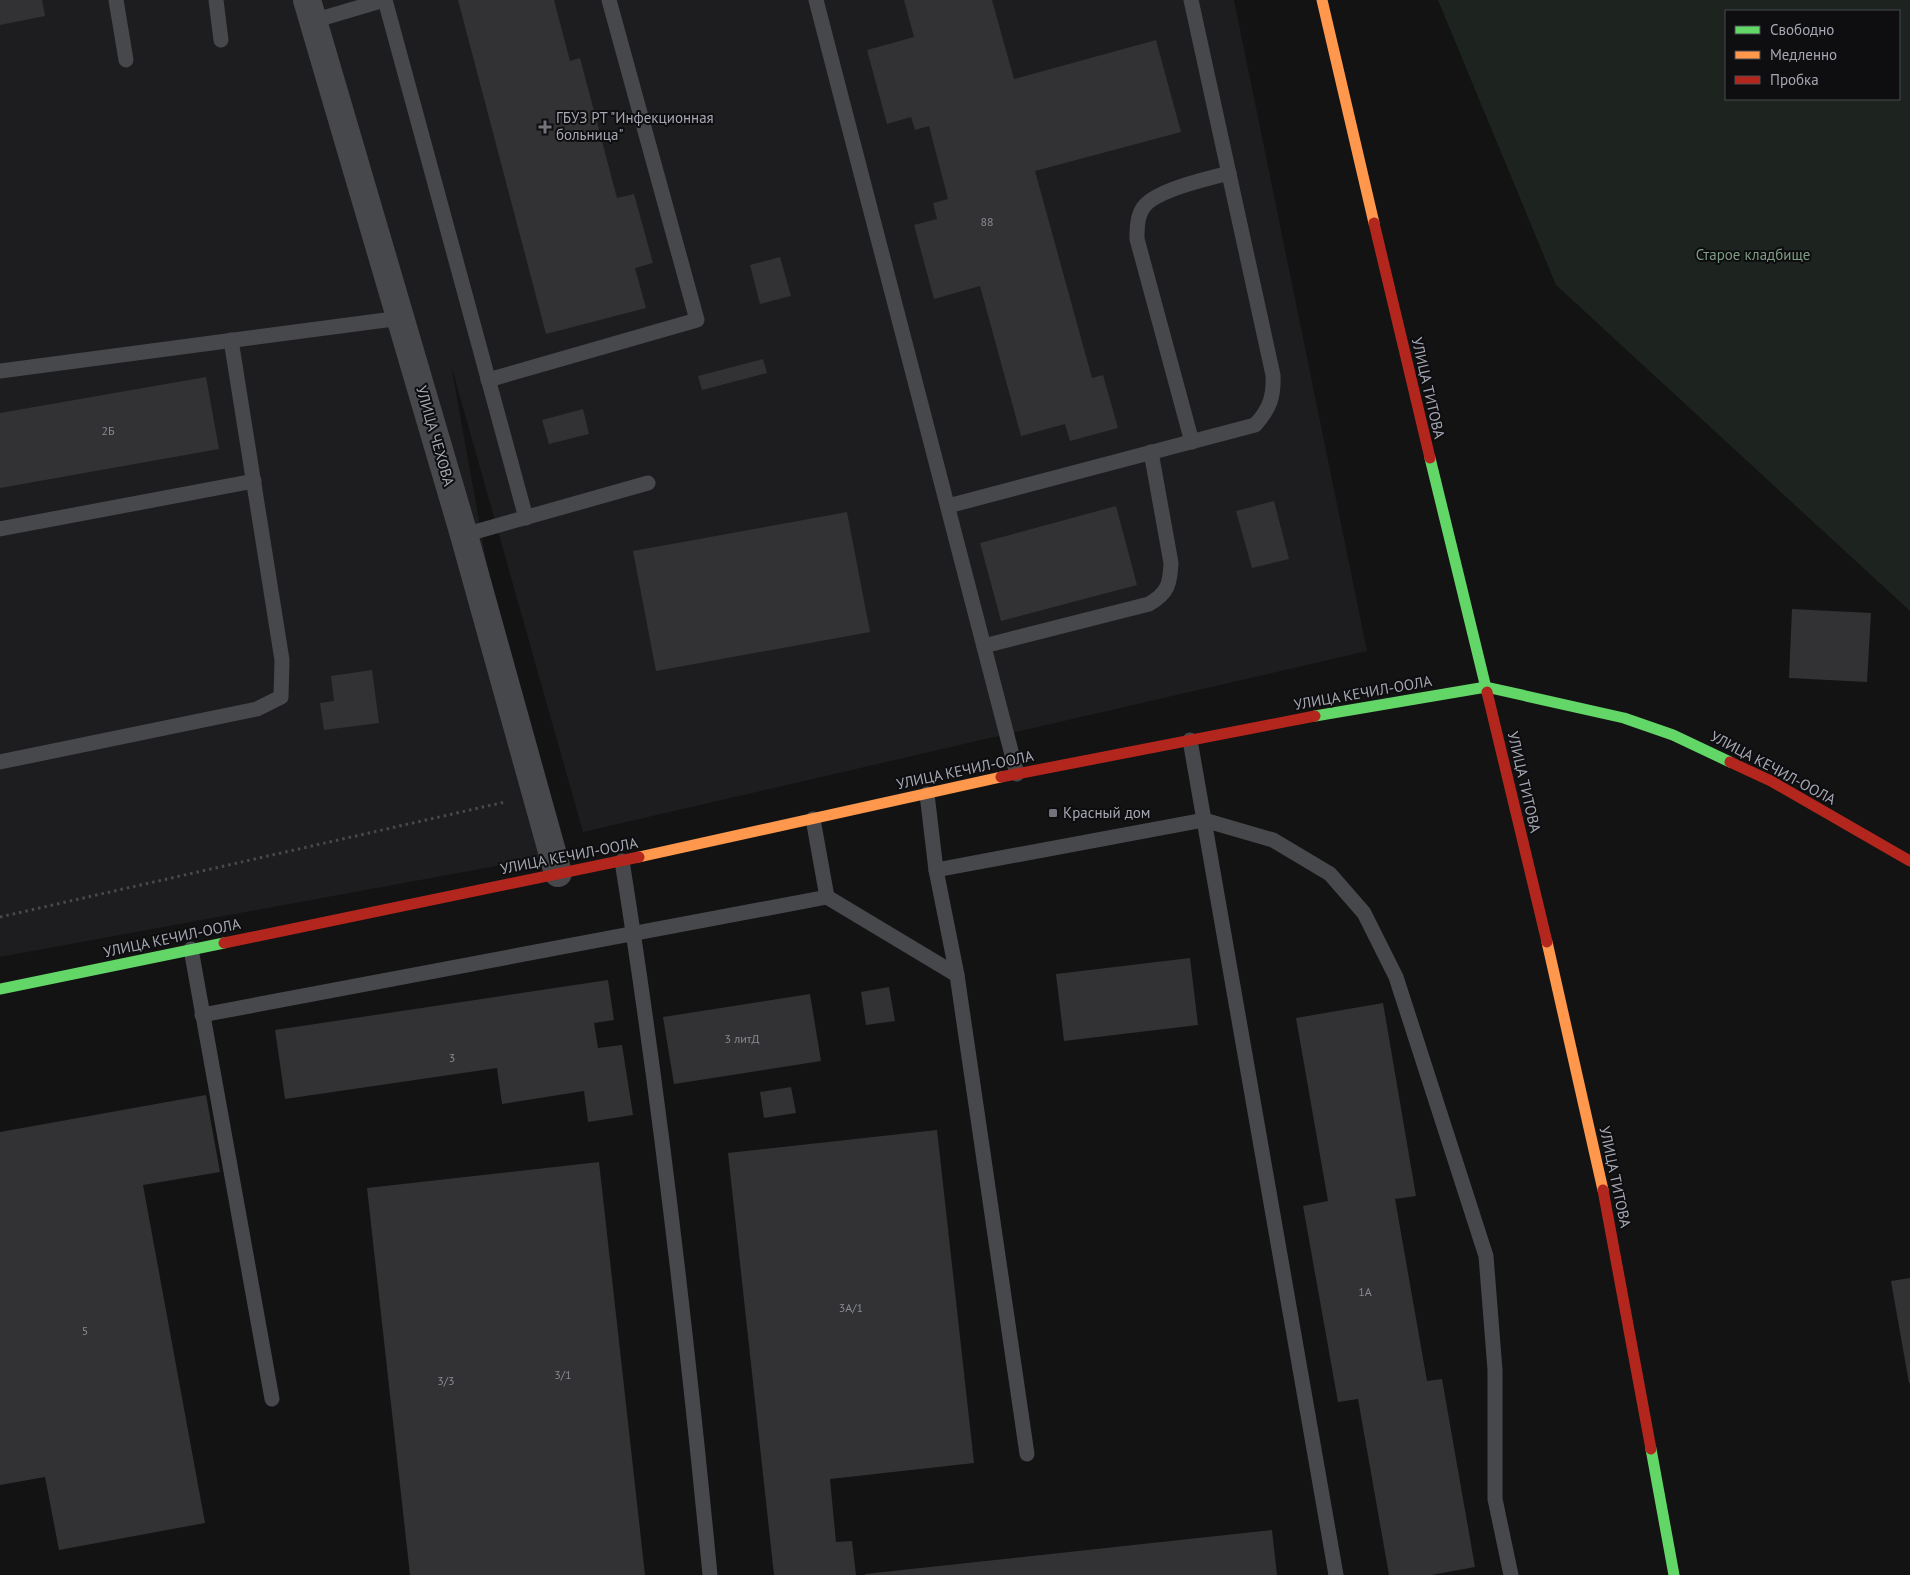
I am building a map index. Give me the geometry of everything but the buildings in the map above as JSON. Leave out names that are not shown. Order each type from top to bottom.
[{"type":"street","name":"УЛИЦА ТИТОВА","points":[[1322,0],[1462,594],[1565,1017],[1605,1197],[1674,1575]]},
{"type":"street","name":"УЛИЦА ЧЕХОВА","points":[[310,11],[464,535],[558,873]]},
{"type":"street","name":"УЛИЦА КЕЧИЛ-ООЛА","points":[[0,989],[622,861],[1017,774],[1367,706],[1486,687],[1624,718],[1673,735],[1771,781],[1910,861]]},
{"type":"lane","points":[[116,0],[126,60]]},
{"type":"lane","points":[[216,0],[221,40]]},
{"type":"lane","points":[[310,11],[384,0],[526,518]]},
{"type":"lane","points":[[488,380],[698,320],[610,0]]},
{"type":"lane","points":[[816,0],[1017,774]]},
{"type":"lane","points":[[948,506],[1255,425],[1266,413],[1274,394],[1273,375],[1192,0]]},
{"type":"lane","points":[[1192,442],[1137,238],[1137,225],[1143,208],[1156,196],[1229,173]]},
{"type":"lane","points":[[0,371],[401,318]]},
{"type":"lane","points":[[0,762],[257,709],[281,697],[282,660],[231,340]]},
{"type":"lane","points":[[984,646],[1149,604],[1162,597],[1170,580],[1171,563],[1151,452]]},
{"type":"lane","points":[[0,529],[254,481]]},
{"type":"lane","points":[[464,535],[648,484]]},
{"type":"lane","points":[[1190,740],[1336,1575]]},
{"type":"lane","points":[[927,794],[936,870],[957,975],[1027,1454]]},
{"type":"lane","points":[[813,819],[827,897]]},
{"type":"lane","points":[[936,870],[1204,820],[1273,840],[1330,874],[1364,913],[1396,977],[1486,1256],[1495,1370],[1495,1499],[1511,1575]]},
{"type":"lane","points":[[622,861],[644,999],[689,1360],[710,1575]]},
{"type":"lane","points":[[202,1014],[827,897],[957,975]]},
{"type":"lane","points":[[191,949],[272,1399]]},
{"type":"path","points":[[0,917],[537,794]]},
{"type":"shaded area","points":[[0,0],[1234,0],[1367,651],[583,832],[451,365],[540,858],[0,957]]},
{"type":"green space","name":"Старое кладбище","points":[[1438,0],[1910,0],[1910,611],[1556,285]]},
{"type":"traffic: fast","points":[[1430,458],[1487,692]]},
{"type":"traffic: fast","points":[[1315,716],[1486,687],[1624,718],[1673,735],[1730,762]]},
{"type":"traffic: fast","points":[[0,989],[224,943]]},
{"type":"traffic: fast","points":[[1651,1449],[1674,1575]]},
{"type":"traffic: slow","points":[[1322,0],[1374,223]]},
{"type":"traffic: slow","points":[[639,857],[1001,777]]},
{"type":"traffic: slow","points":[[1547,942],[1603,1190]]},
{"type":"traffic: jam","points":[[1374,223],[1430,458]]},
{"type":"traffic: jam","points":[[1487,692],[1547,942]]},
{"type":"traffic: jam","points":[[1001,777],[1315,716]]},
{"type":"traffic: jam","points":[[1730,762],[1771,781],[1910,861]]},
{"type":"traffic: jam","points":[[224,943],[639,857]]},
{"type":"traffic: jam","points":[[1603,1190],[1651,1449]]},
{"type":"place","name":"ГБУЗ РТ \"Инфекционная больница\"","points":[[545,127]]},
{"type":"place","name":"Красный дом","points":[[1053,813]]}]
